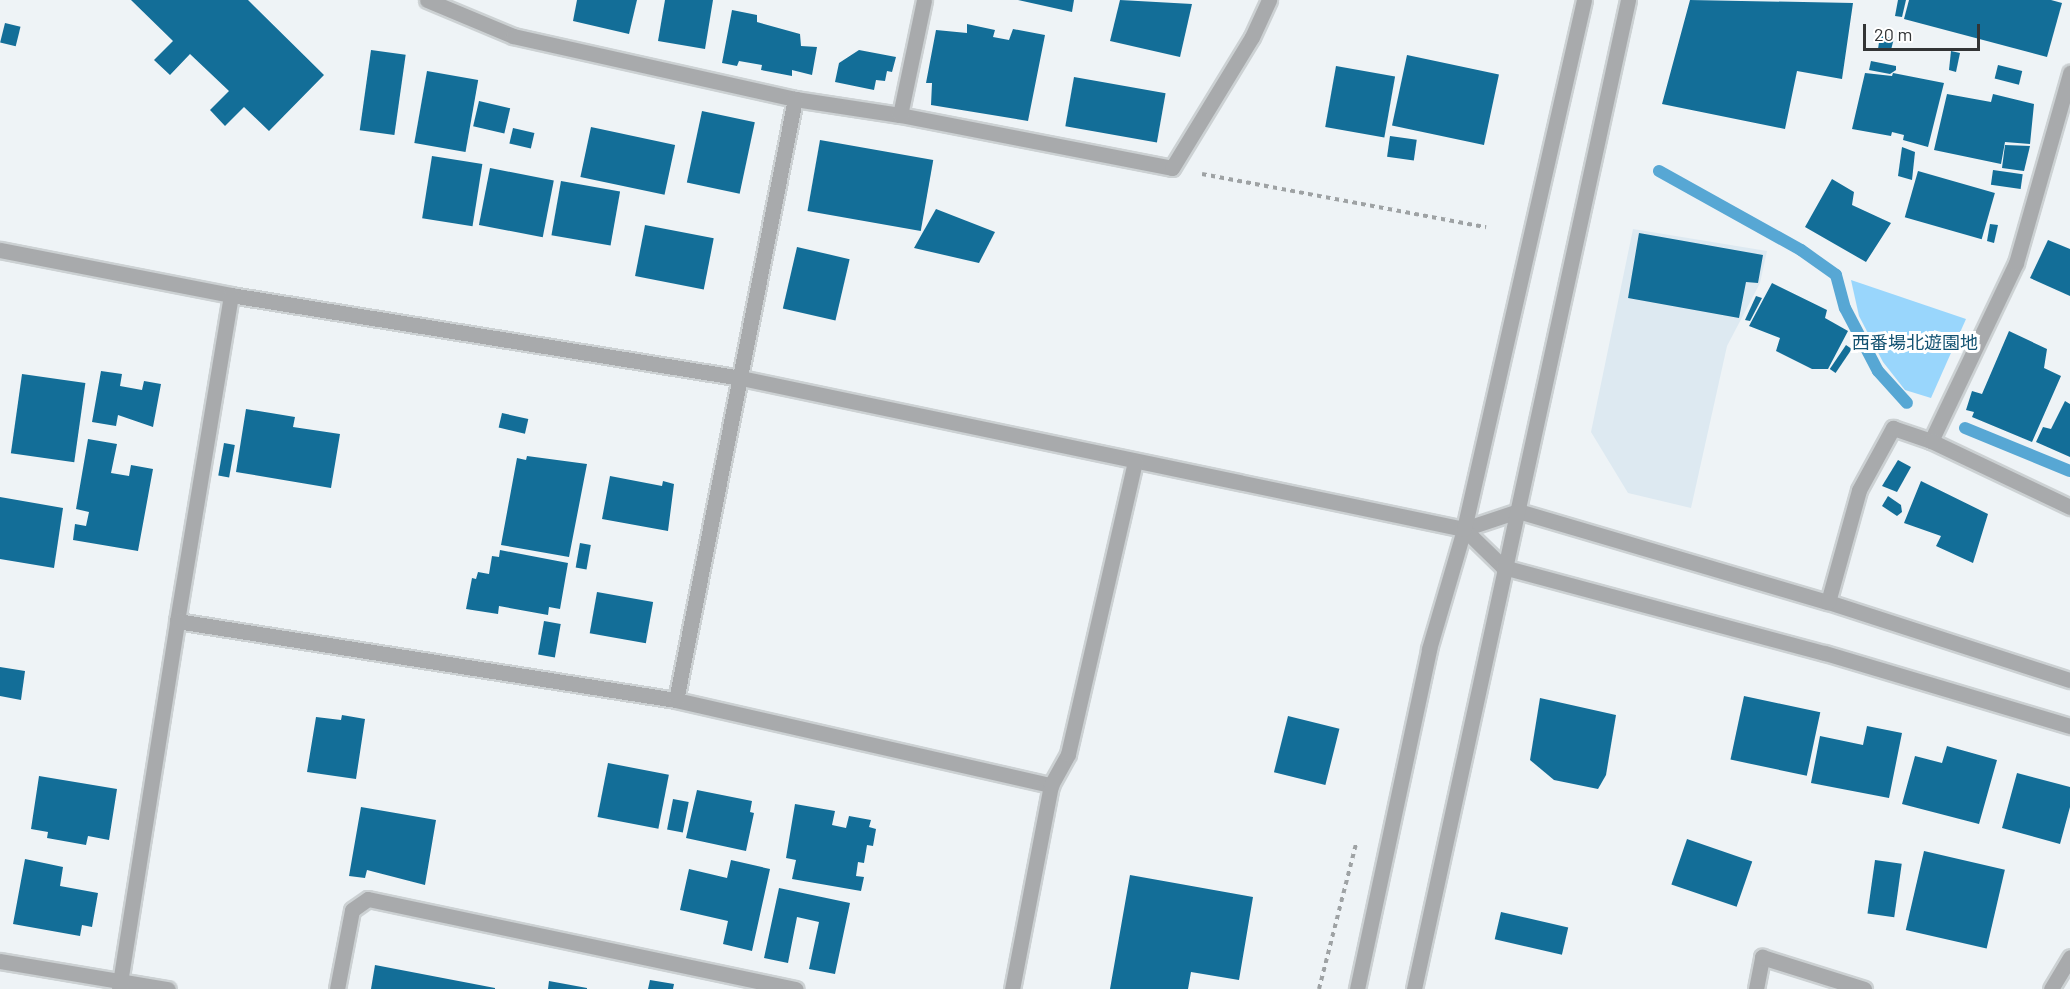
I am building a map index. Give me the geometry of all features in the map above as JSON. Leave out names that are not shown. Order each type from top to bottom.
[{"type":"street","points":[[427,0],[513,36],[795,99],[900,115],[1172,168],[1252,37],[1269,0]]},
{"type":"street","points":[[900,115],[924,0]]},
{"type":"street","points":[[1357,989],[1429,649],[1464,529],[1584,0]]},
{"type":"street","points":[[1414,989],[1503,567],[1518,511],[1628,0]]},
{"type":"street","points":[[1931,441],[2016,263],[2070,73]]},
{"type":"street","points":[[676,700],[795,99]]},
{"type":"street","points":[[0,250],[231,295],[741,378],[1464,529],[1518,511],[1828,602],[2070,680]]},
{"type":"street","points":[[120,985],[231,295]]},
{"type":"street","points":[[1828,602],[1859,490],[1893,428],[1931,441],[2070,507]]},
{"type":"street","points":[[1012,989],[1051,786],[1068,754],[1135,462]]},
{"type":"street","points":[[1464,529],[1503,567],[1825,653],[2070,726]]},
{"type":"street","points":[[177,621],[676,700],[1051,786]]},
{"type":"street","points":[[337,989],[352,910],[368,899],[796,989]]},
{"type":"street","points":[[1756,989],[1762,957],[1864,989]]},
{"type":"street","points":[[2051,989],[2070,957]]},
{"type":"street","points":[[0,961],[120,985],[168,989]]},
{"type":"path","points":[[1172,168],[1486,227]]},
{"type":"shaded area","points":[[1633,229],[1767,251],[1760,283],[1727,346],[1691,508],[1628,493],[1591,432]]},
{"type":"green space","name":"西番場北遊園地","points":[[1851,280],[1966,319],[1931,398],[1905,390],[1883,362],[1859,316]]},
{"type":"building","points":[[131,0],[248,0],[324,75],[269,131],[244,107],[225,126],[210,110],[229,91],[190,54],[170,75],[154,60],[173,41]]},
{"type":"building","points":[[577,0],[637,0],[629,34],[573,21]]},
{"type":"building","points":[[665,0],[713,0],[705,49],[658,41]]},
{"type":"building","points":[[1018,0],[1074,0],[1072,12]]},
{"type":"building","points":[[1120,0],[1192,4],[1180,57],[1110,41]]},
{"type":"building","points":[[1690,0],[1853,3],[1842,79],[1797,71],[1785,129],[1662,104]]},
{"type":"building","points":[[1898,0],[1906,0],[1902,17],[1895,16]]},
{"type":"building","points":[[1909,0],[2051,0],[2062,3],[2047,57],[1904,19]]},
{"type":"building","points":[[732,10],[757,15],[757,22],[800,34],[801,46],[817,47],[812,75],[792,70],[792,76],[761,70],[762,65],[739,61],[737,66],[722,63]]},
{"type":"building","points":[[5,23],[21,27],[16,46],[0,42]]},
{"type":"building","points":[[967,24],[995,30],[993,37],[1009,40],[1013,29],[1045,35],[1028,121],[931,105],[932,83],[926,83],[936,30],[967,33]]},
{"type":"building","points":[[1880,36],[1894,38],[1891,50],[1878,49]]},
{"type":"building","points":[[371,50],[406,55],[394,135],[360,130]]},
{"type":"building","points":[[859,50],[896,57],[892,72],[887,71],[885,81],[876,80],[874,90],[835,82],[839,63]]},
{"type":"building","points":[[1951,51],[1960,53],[1956,72],[1949,70]]},
{"type":"building","points":[[1407,55],[1499,75],[1484,145],[1392,125]]},
{"type":"building","points":[[1871,61],[1896,66],[1896,70],[1890,74],[1869,70]]},
{"type":"building","points":[[1998,65],[2022,71],[2019,85],[1995,79]]},
{"type":"building","points":[[1336,66],[1395,76],[1384,137],[1325,127]]},
{"type":"building","points":[[427,71],[478,80],[466,152],[414,143]]},
{"type":"building","points":[[1865,73],[1892,76],[1893,73],[1944,83],[1928,147],[1903,140],[1904,135],[1892,132],[1891,136],[1852,129]]},
{"type":"building","points":[[1074,77],[1166,93],[1157,142],[1065,126]]},
{"type":"building","points":[[1947,94],[1991,102],[1993,94],[2034,104],[2030,144],[2005,142],[2001,164],[1934,150]]},
{"type":"building","points":[[479,101],[510,108],[504,134],[473,126]]},
{"type":"building","points":[[702,111],[755,122],[740,194],[687,182]]},
{"type":"building","points":[[591,127],[675,145],[665,195],[580,177]]},
{"type":"building","points":[[513,128],[534,133],[531,149],[509,144]]},
{"type":"building","points":[[1390,136],[1417,140],[1414,161],[1387,157]]},
{"type":"building","points":[[820,140],[933,160],[921,231],[807,211]]},
{"type":"building","points":[[2005,145],[2030,146],[2024,171],[2002,168]]},
{"type":"building","points":[[1902,147],[1915,152],[1912,180],[1898,176]]},
{"type":"building","points":[[432,156],[482,164],[473,226],[422,218]]},
{"type":"building","points":[[490,168],[554,180],[543,237],[479,225]]},
{"type":"building","points":[[1993,170],[2023,174],[2021,189],[1991,185]]},
{"type":"building","points":[[1918,171],[1995,193],[1982,239],[1905,217]]},
{"type":"building","points":[[1832,179],[1854,192],[1852,205],[1891,223],[1866,262],[1805,227]]},
{"type":"building","points":[[561,181],[620,191],[611,246],[551,235]]},
{"type":"building","points":[[936,209],[995,232],[979,263],[914,248]]},
{"type":"building","points":[[1990,224],[1998,225],[1994,243],[1987,241]]},
{"type":"building","points":[[645,225],[714,238],[704,289],[635,276]]},
{"type":"building","points":[[1639,233],[1763,255],[1758,283],[1746,282],[1739,318],[1628,298]]},
{"type":"building","points":[[2048,240],[2070,249],[2070,296],[2030,278]]},
{"type":"building","points":[[797,247],[850,259],[835,321],[783,308]]},
{"type":"building","points":[[1772,283],[1827,310],[1825,318],[1848,331],[1828,369],[1812,369],[1776,351],[1780,338],[1749,326]]},
{"type":"building","points":[[1756,296],[1762,298],[1750,321],[1745,320]]},
{"type":"building","points":[[2009,331],[2047,349],[2044,368],[2061,376],[2032,442],[1972,417],[1974,412],[1966,410],[1972,391],[1982,394]]},
{"type":"building","points":[[1846,345],[1852,349],[1836,373],[1830,369]]},
{"type":"building","points":[[101,371],[122,374],[120,386],[142,390],[144,381],[161,384],[153,427],[118,415],[116,426],[92,422]]},
{"type":"building","points":[[22,374],[85,383],[74,462],[11,453]]},
{"type":"building","points":[[2065,401],[2070,404],[2070,457],[2036,442],[2043,427],[2051,429]]},
{"type":"building","points":[[246,409],[295,417],[293,427],[340,434],[331,488],[236,472]]},
{"type":"building","points":[[502,413],[528,419],[525,434],[499,428]]},
{"type":"building","points":[[88,439],[117,444],[111,473],[129,476],[131,465],[153,469],[138,551],[73,540],[75,524],[86,526],[89,512],[76,509]]},
{"type":"building","points":[[224,443],[235,445],[229,477],[218,475]]},
{"type":"building","points":[[527,456],[587,464],[569,557],[501,545],[517,458],[526,460]]},
{"type":"building","points":[[1898,460],[1911,467],[1897,492],[1882,486]]},
{"type":"building","points":[[610,476],[662,486],[663,481],[674,484],[668,531],[602,519]]},
{"type":"building","points":[[1921,481],[1988,514],[1973,563],[1936,546],[1941,536],[1904,523]]},
{"type":"building","points":[[1888,496],[1901,505],[1902,512],[1897,516],[1882,506]]},
{"type":"building","points":[[0,497],[63,508],[54,568],[0,559]]},
{"type":"building","points":[[580,543],[591,545],[586,570],[576,568]]},
{"type":"building","points":[[500,550],[568,563],[560,609],[549,607],[548,615],[499,606],[498,614],[466,609],[472,578],[476,579],[478,572],[489,574],[492,556],[499,557]]},
{"type":"building","points":[[597,592],[653,602],[646,643],[590,633]]},
{"type":"building","points":[[544,621],[561,624],[555,657],[538,654]]},
{"type":"building","points":[[0,667],[25,671],[21,700],[0,696]]},
{"type":"building","points":[[1744,696],[1820,712],[1807,776],[1730,760]]},
{"type":"building","points":[[1540,698],[1616,715],[1606,775],[1598,789],[1554,780],[1530,760]]},
{"type":"building","points":[[342,715],[365,719],[356,779],[307,772],[316,717],[341,720]]},
{"type":"building","points":[[1288,716],[1339,729],[1325,785],[1274,772]]},
{"type":"building","points":[[1867,726],[1902,733],[1889,798],[1811,783],[1820,736],[1863,745]]},
{"type":"building","points":[[1947,746],[1997,760],[1979,824],[1902,804],[1915,756],[1942,763]]},
{"type":"building","points":[[608,763],[669,775],[658,829],[598,817]]},
{"type":"building","points":[[2017,773],[2070,787],[2070,807],[2060,844],[2002,828]]},
{"type":"building","points":[[39,776],[117,789],[109,840],[88,836],[86,845],[47,838],[48,832],[31,829]]},
{"type":"building","points":[[697,790],[752,801],[750,812],[754,813],[746,851],[686,838]]},
{"type":"building","points":[[673,799],[689,802],[683,832],[667,829]]},
{"type":"building","points":[[795,804],[835,811],[832,825],[846,828],[849,816],[871,820],[869,827],[876,829],[873,846],[867,845],[864,863],[858,862],[856,876],[864,877],[861,891],[792,879],[796,860],[786,858]]},
{"type":"building","points":[[361,807],[436,820],[425,885],[367,870],[365,878],[349,876]]},
{"type":"building","points":[[1687,839],[1752,861],[1737,907],[1671,884]]},
{"type":"building","points":[[1924,851],[2005,870],[1987,949],[1906,930]]},
{"type":"building","points":[[25,859],[63,867],[60,886],[98,893],[92,927],[82,925],[80,936],[13,924]]},
{"type":"building","points":[[731,860],[770,869],[752,951],[723,944],[728,921],[680,910],[689,869],[727,878]]},
{"type":"building","points":[[1875,860],[1902,864],[1894,917],[1867,913]]},
{"type":"building","points":[[1130,875],[1253,897],[1239,980],[1191,972],[1188,989],[1110,989]]},
{"type":"building","points":[[779,888],[850,903],[835,974],[809,969],[819,922],[797,917],[788,963],[764,958]]},
{"type":"building","points":[[1501,912],[1568,928],[1562,955],[1495,939]]},
{"type":"building","points":[[375,965],[495,988],[495,989],[371,989]]},
{"type":"building","points":[[650,980],[674,984],[673,989],[648,989]]},
{"type":"building","points":[[549,981],[587,988],[587,989],[548,989]]},
{"type":"waterway","points":[[1659,171],[1801,250],[1836,275],[1845,308],[1878,371],[1907,403]]},
{"type":"waterway","points":[[1965,428],[2070,471]]}]
